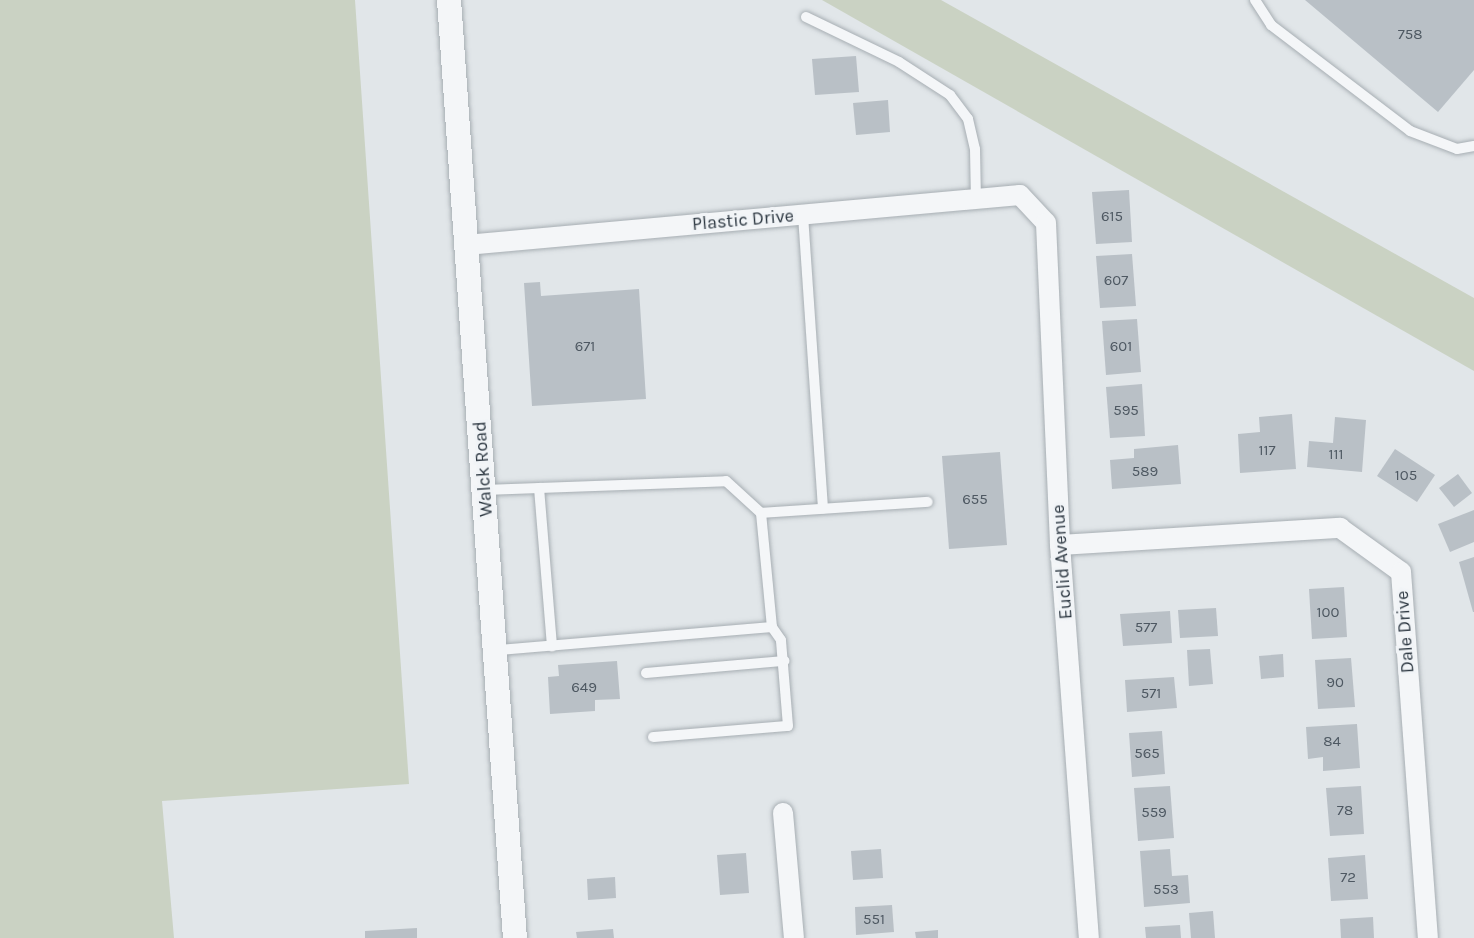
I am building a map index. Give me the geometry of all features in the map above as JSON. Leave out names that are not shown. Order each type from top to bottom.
[{"type":"street","name":"Walck Road","points":[[449,0],[515,938]]},
{"type":"street","name":"Plastic Drive","points":[[466,245],[1020,195]]},
{"type":"street","name":"Euclid Avenue","points":[[1020,195],[1046,223],[1060,545],[1089,938]]},
{"type":"street","name":"Dale Drive","points":[[1060,545],[1340,528],[1401,572],[1428,938]]},
{"type":"street","points":[[783,813],[794,938]]},
{"type":"lane","points":[[1255,0],[1271,25],[1410,131],[1457,149],[1474,146]]},
{"type":"lane","points":[[806,17],[899,63],[950,95],[968,119],[975,149],[976,199]]},
{"type":"lane","points":[[803,214],[823,508]]},
{"type":"lane","points":[[484,490],[726,481],[761,513],[772,627],[781,640],[784,661],[788,726],[653,737]]},
{"type":"lane","points":[[539,488],[552,646]]},
{"type":"lane","points":[[761,513],[928,502]]},
{"type":"lane","points":[[496,650],[772,627]]},
{"type":"lane","points":[[646,673],[784,661]]},
{"type":"green space","points":[[0,0],[355,0],[409,784],[162,801],[174,938],[0,938]]},
{"type":"green space","points":[[822,0],[941,0],[1474,298],[1474,371]]},
{"type":"building","points":[[1305,0],[1474,0],[1474,70],[1438,112]]},
{"type":"building","points":[[856,56],[859,92],[815,95],[812,59]]},
{"type":"building","points":[[888,100],[890,132],[856,135],[853,103]]},
{"type":"building","points":[[1129,190],[1132,242],[1096,244],[1092,192]]},
{"type":"building","points":[[1132,254],[1136,306],[1100,308],[1096,256]]},
{"type":"building","points":[[540,282],[541,296],[639,289],[646,399],[532,406],[524,283]]},
{"type":"building","points":[[1137,319],[1141,372],[1106,375],[1102,321]]},
{"type":"building","points":[[1142,384],[1145,436],[1110,438],[1106,387]]},
{"type":"building","points":[[1292,414],[1296,469],[1240,473],[1238,434],[1260,432],[1259,417]]},
{"type":"building","points":[[1335,417],[1366,420],[1362,472],[1307,467],[1309,441],[1333,443]]},
{"type":"building","points":[[1178,445],[1181,484],[1112,489],[1110,460],[1134,458],[1134,449]]},
{"type":"building","points":[[1395,449],[1435,475],[1417,502],[1377,476]]},
{"type":"building","points":[[1000,452],[1007,545],[949,549],[942,456]]},
{"type":"building","points":[[1458,474],[1472,493],[1454,507],[1439,488]]},
{"type":"building","points":[[1474,510],[1474,542],[1450,552],[1438,524]]},
{"type":"building","points":[[1474,557],[1474,612],[1473,612],[1459,562]]},
{"type":"building","points":[[1344,587],[1347,637],[1312,639],[1309,589]]},
{"type":"building","points":[[1216,608],[1218,636],[1180,638],[1178,610]]},
{"type":"building","points":[[1170,611],[1172,643],[1123,646],[1120,614]]},
{"type":"building","points":[[1210,649],[1213,684],[1189,686],[1187,650]]},
{"type":"building","points":[[1283,654],[1284,677],[1261,679],[1259,656]]},
{"type":"building","points":[[1351,658],[1355,707],[1318,709],[1315,660]]},
{"type":"building","points":[[617,661],[620,699],[595,700],[595,711],[550,714],[548,677],[559,676],[558,665]]},
{"type":"building","points":[[1174,677],[1177,708],[1127,712],[1125,680]]},
{"type":"building","points":[[1357,724],[1360,768],[1323,771],[1323,757],[1308,759],[1306,727]]},
{"type":"building","points":[[1162,731],[1165,774],[1132,777],[1129,733]]},
{"type":"building","points":[[1170,786],[1174,838],[1138,841],[1134,788]]},
{"type":"building","points":[[1361,786],[1364,834],[1330,836],[1326,788]]},
{"type":"building","points":[[881,849],[883,878],[853,880],[851,851]]},
{"type":"building","points":[[1170,849],[1172,876],[1188,875],[1190,903],[1144,907],[1140,851]]},
{"type":"building","points":[[746,853],[749,893],[720,895],[717,855]]},
{"type":"building","points":[[1365,855],[1368,899],[1331,901],[1328,858]]},
{"type":"building","points":[[615,877],[616,898],[588,900],[587,879]]},
{"type":"building","points":[[892,905],[894,932],[856,935],[855,907]]},
{"type":"building","points":[[1213,911],[1215,938],[1191,938],[1189,913]]},
{"type":"building","points":[[1373,917],[1374,938],[1341,938],[1340,919]]},
{"type":"building","points":[[1180,925],[1181,938],[1146,938],[1145,927]]},
{"type":"building","points":[[417,928],[417,938],[365,938],[365,931]]},
{"type":"building","points":[[613,929],[614,938],[577,938],[576,932]]},
{"type":"building","points":[[938,930],[938,938],[916,938],[915,932]]}]
